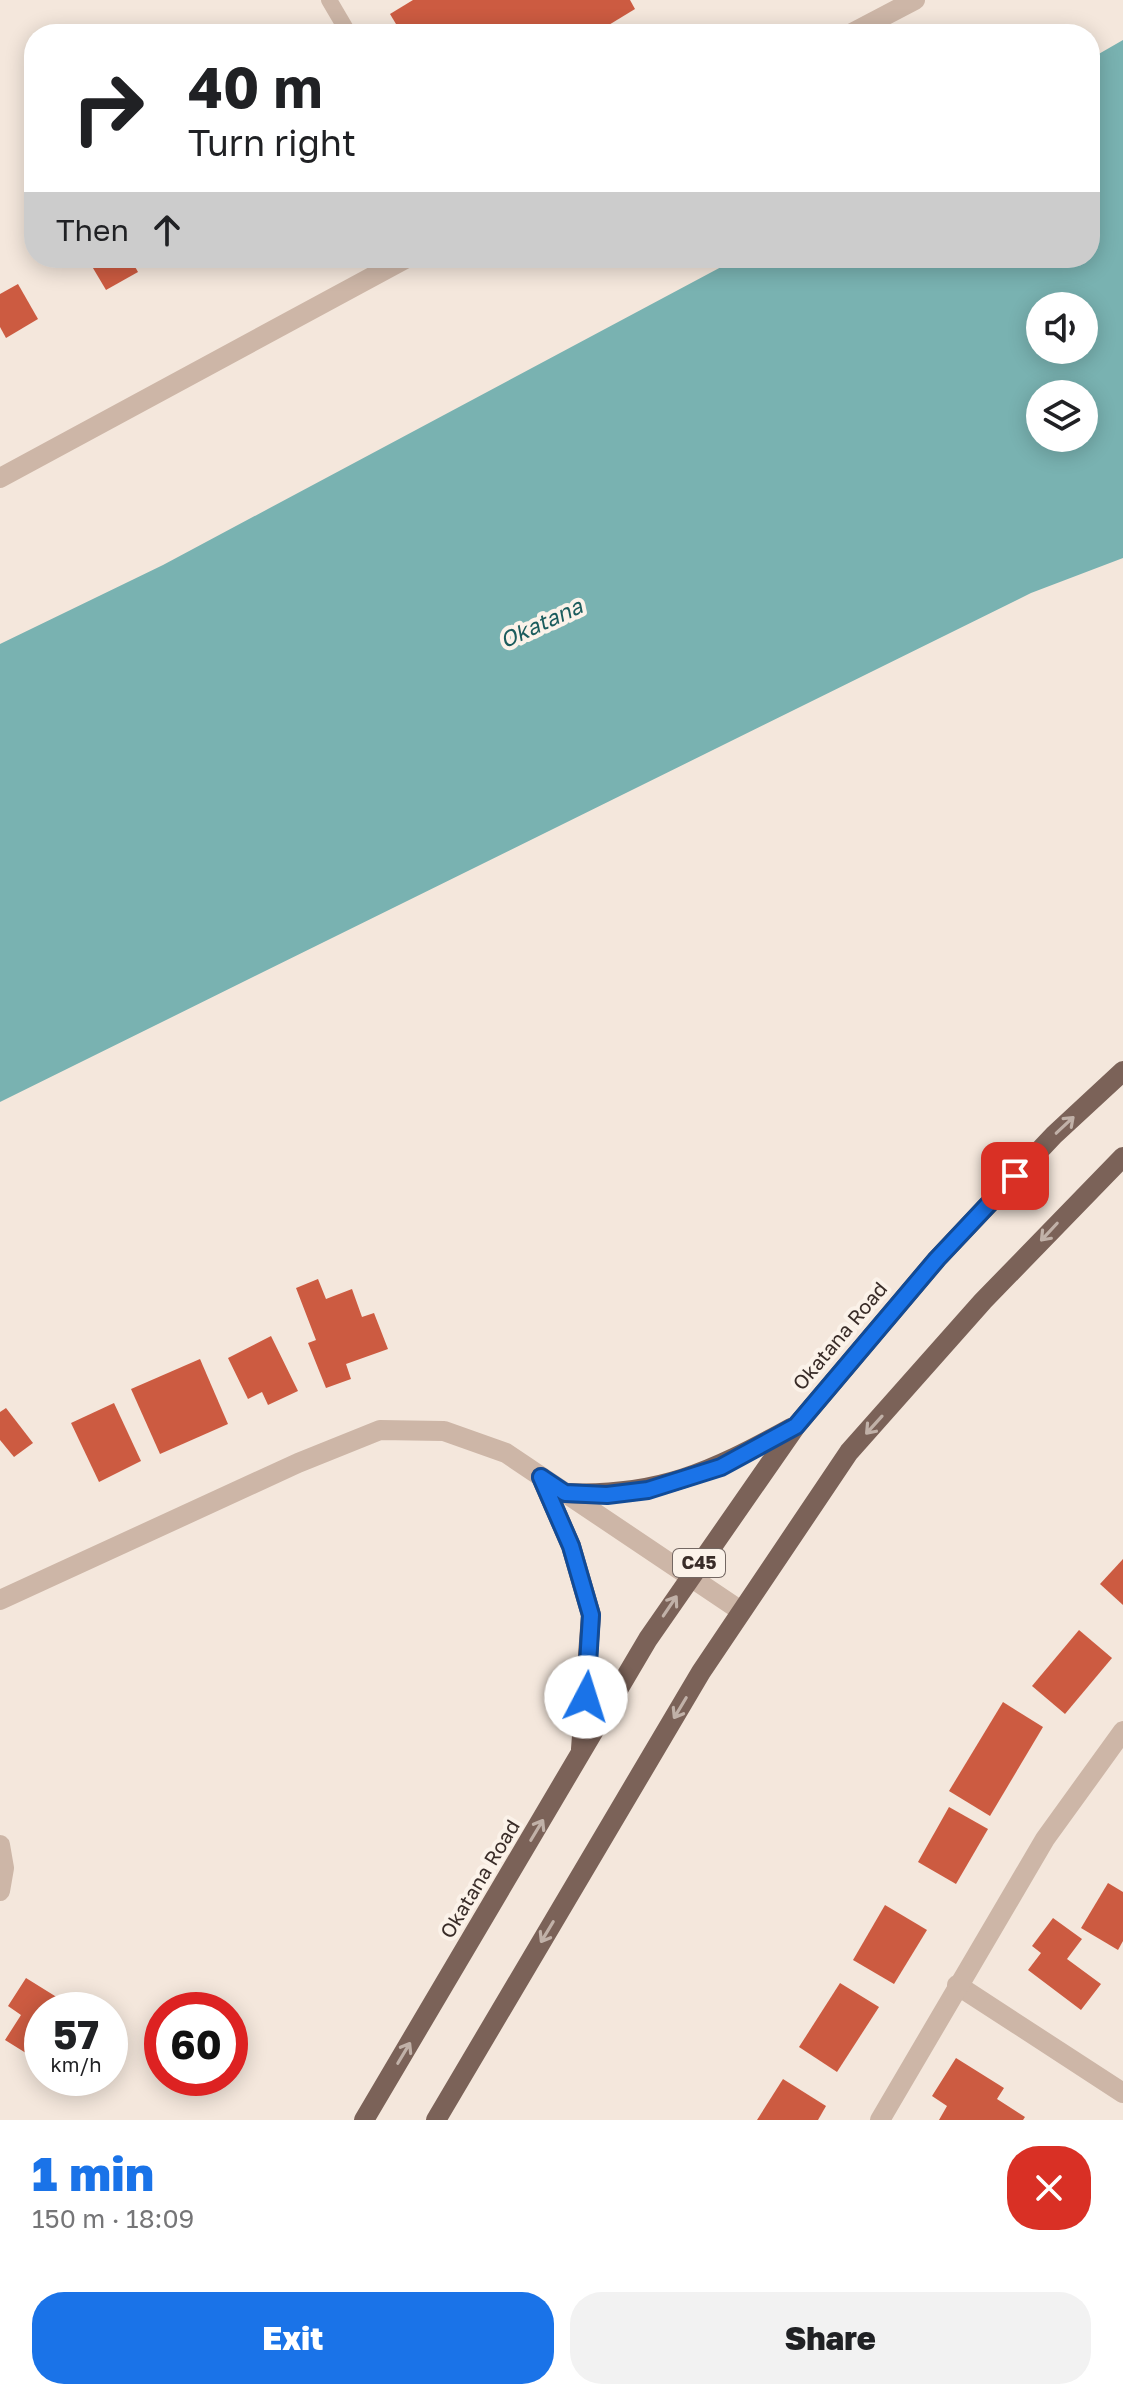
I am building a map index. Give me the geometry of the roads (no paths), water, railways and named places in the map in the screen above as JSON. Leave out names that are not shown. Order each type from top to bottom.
[{"type":"main road","name":"Okatana Road","points":[[364,2120],[648,1639],[796,1426],[937,1259],[1054,1135],[1123,1071]]},
{"type":"main road","points":[[436,2120],[701,1672],[849,1452],[983,1301],[1123,1157]]},
{"type":"main road","points":[[565,1493],[607,1495],[648,1490],[721,1467],[796,1426]]},
{"type":"main road","points":[[541,1477],[571,1546],[591,1615],[580,1757]]},
{"type":"street","points":[[869,24],[915,0]]},
{"type":"street","points":[[0,478],[388,268]]},
{"type":"street","points":[[0,1600],[298,1463],[380,1430],[444,1431],[506,1453],[741,1611]]},
{"type":"street","points":[[880,2120],[1045,1839],[1123,1731]]},
{"type":"street","points":[[0,1845],[4,1868],[0,1891]]},
{"type":"street","points":[[957,1985],[1123,2093]]},
{"type":"lane","points":[[329,0],[343,24]]},
{"type":"water","name":"Okatana","points":[[1123,40],[1123,558],[1031,593],[0,1102],[0,644],[163,565],[719,268],[1100,268],[1100,53]]}]
